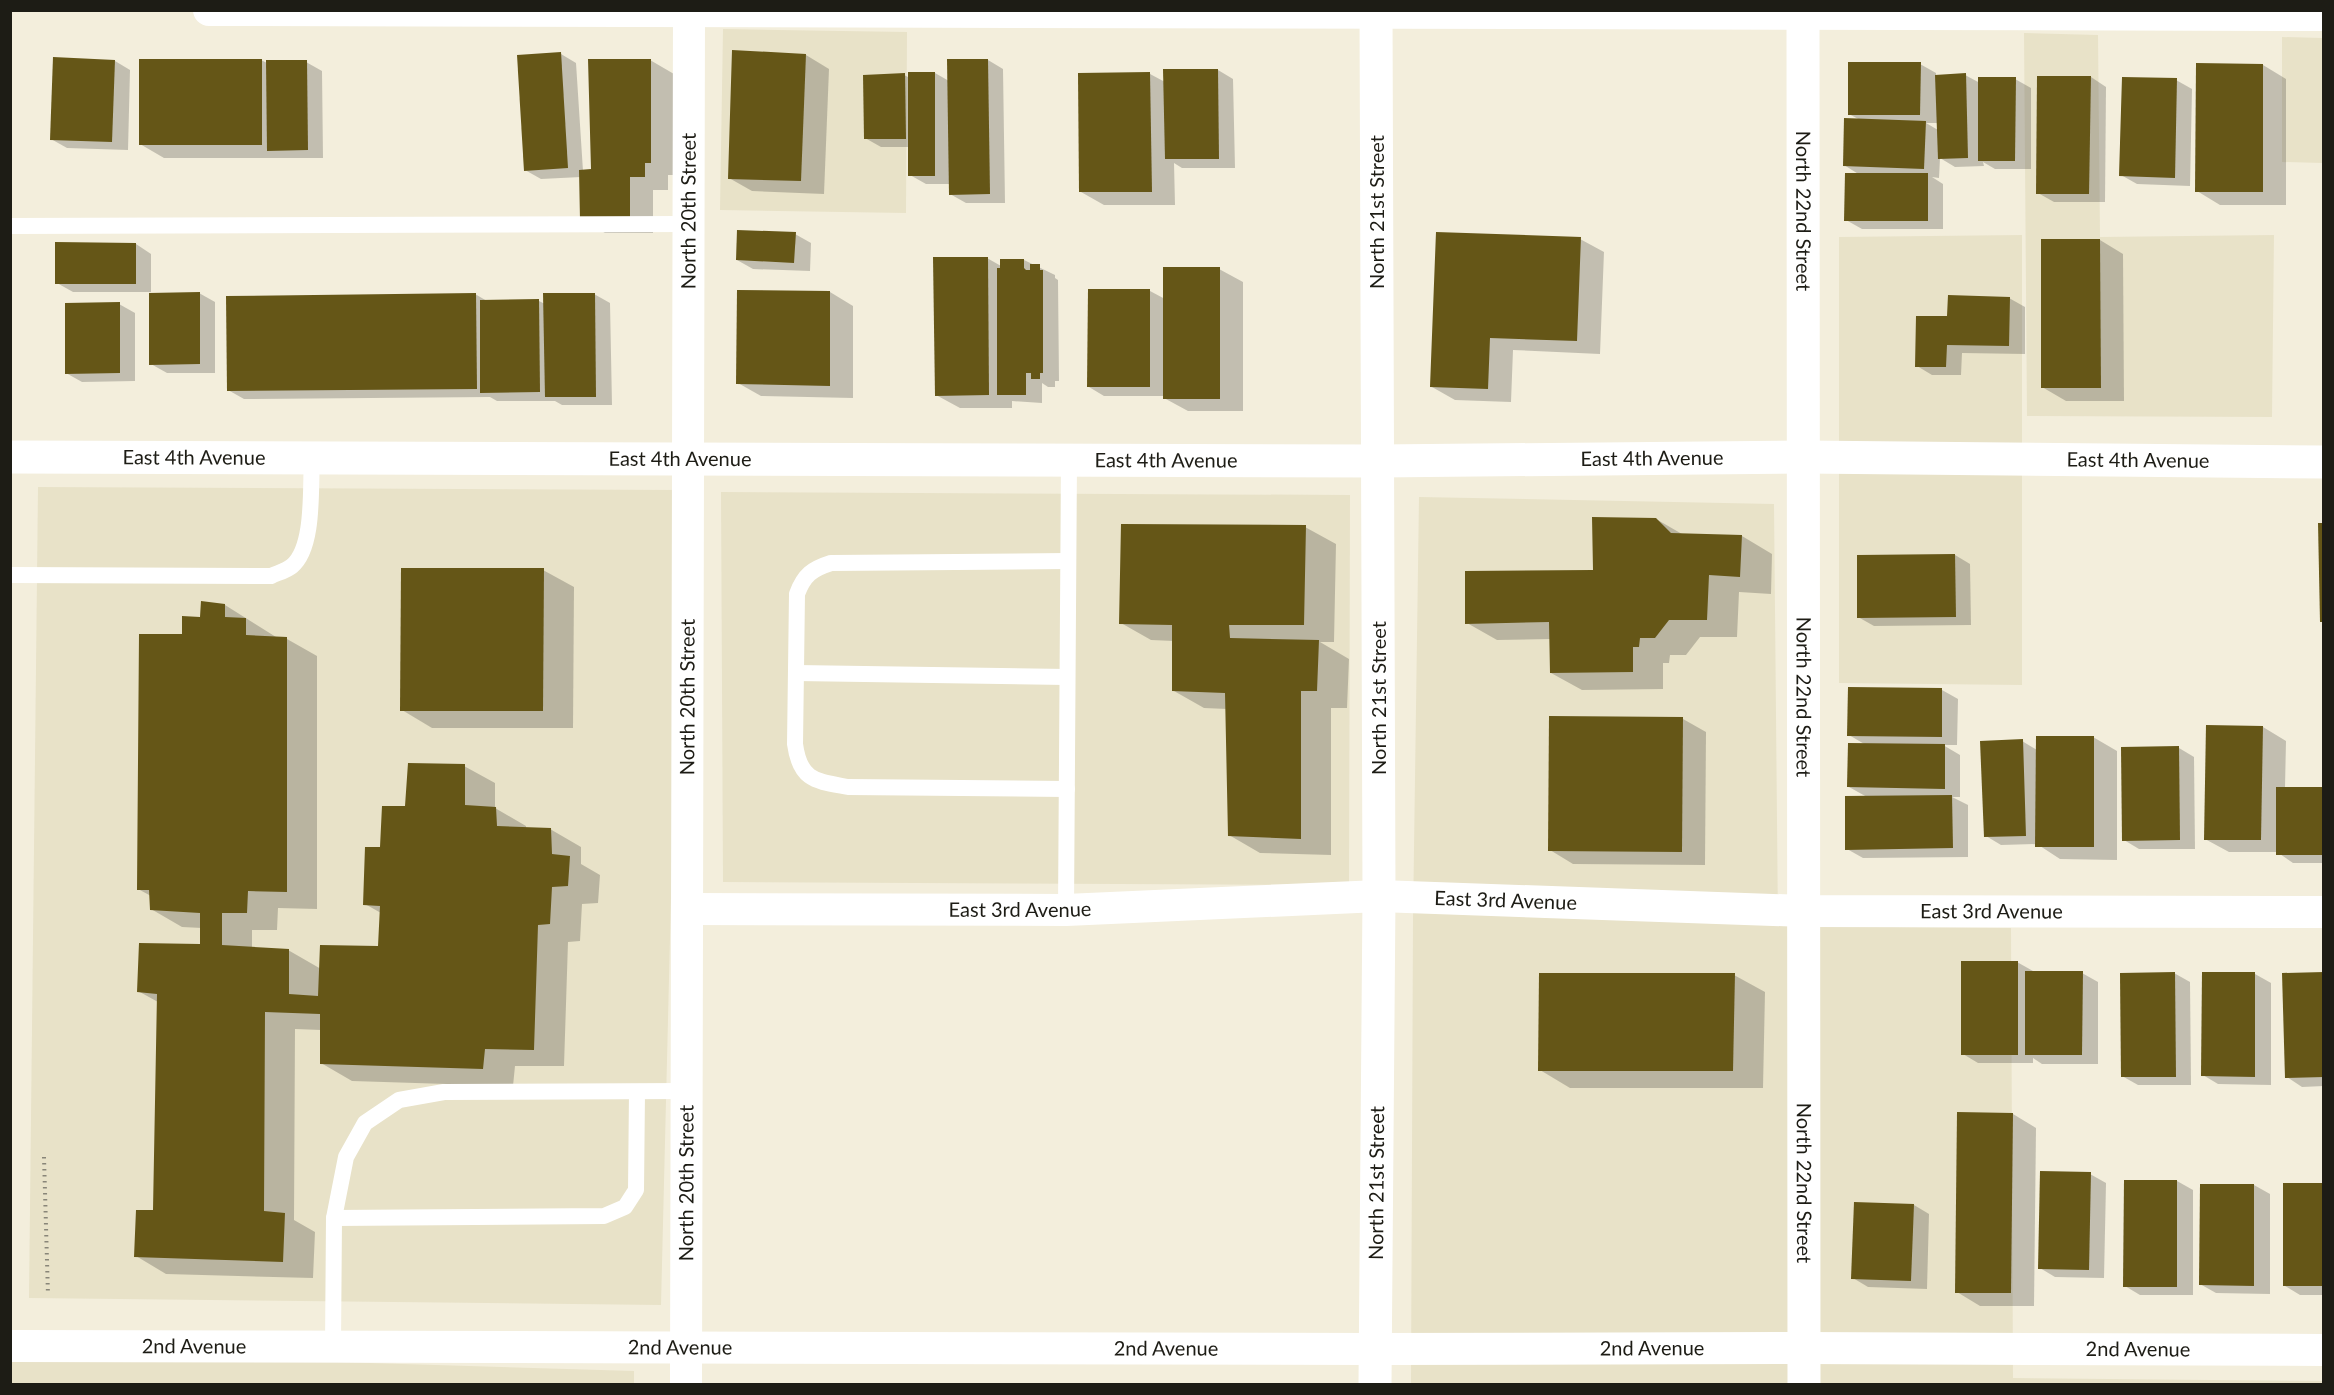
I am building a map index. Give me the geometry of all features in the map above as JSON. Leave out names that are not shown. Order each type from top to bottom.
[{"type":"main road","name":"North 21st Street","points":[[1375,1384],[1379,896],[1376,12]]},
{"type":"main road","name":"North 22nd Street","points":[[1803,12],[1804,1384]]},
{"type":"main road","name":"East 4th Avenue","points":[[10,457],[1379,461],[1804,457],[2324,462]]},
{"type":"street","points":[[209,10],[1914,12],[2324,15]]},
{"type":"street","name":"North 20th Street","points":[[686,1384],[689,11]]},
{"type":"street","name":"East 3rd Avenue","points":[[687,909],[1065,910],[1379,896],[1804,911],[2324,912]]},
{"type":"street","name":"2nd Avenue","points":[[10,1346],[1375,1349],[1803,1347],[2324,1350]]},
{"type":"lane","points":[[10,226],[689,224]]},
{"type":"lane","points":[[10,575],[271,576],[292,566],[302,551],[309,523],[312,458]]},
{"type":"lane","points":[[1065,910],[1069,460]]},
{"type":"lane","points":[[1067,789],[848,788],[807,776],[797,762],[795,744],[797,594],[802,579],[814,568],[831,562],[1068,561]]},
{"type":"lane","points":[[796,673],[1067,676]]},
{"type":"lane","points":[[333,1347],[334,1218],[346,1158],[365,1123],[399,1100],[444,1092],[687,1091]]},
{"type":"lane","points":[[334,1218],[604,1216],[625,1207],[636,1190],[637,1092]]},
{"type":"path","points":[[44,1157],[48,1294]]},
{"type":"shaded area","points":[[723,29],[907,32],[906,213],[720,210]]},
{"type":"shaded area","points":[[2024,33],[2098,35],[2100,237],[2274,235],[2272,417],[2027,416]]},
{"type":"shaded area","points":[[2282,37],[2323,38],[2323,163],[2282,162]]},
{"type":"shaded area","points":[[2022,235],[2022,685],[1839,683],[1839,237]]},
{"type":"shaded area","points":[[38,487],[681,490],[661,1305],[29,1298]]},
{"type":"shaded area","points":[[721,492],[1350,495],[1349,885],[723,882]]},
{"type":"shaded area","points":[[1419,497],[1774,504],[1778,926],[2011,928],[2013,1378],[2323,1381],[2323,1384],[1411,1384],[1413,919]]},
{"type":"shaded area","points":[[11,1352],[634,1371],[634,1384],[11,1384]]},
{"type":"building","points":[[732,50],[806,54],[801,181],[728,179]]},
{"type":"building","points":[[561,52],[568,168],[524,171],[517,55]]},
{"type":"building","points":[[53,57],[115,60],[112,142],[50,140]]},
{"type":"building","points":[[139,59],[262,59],[262,145],[139,145]]},
{"type":"building","points":[[588,59],[651,59],[651,163],[645,163],[645,177],[630,177],[630,220],[580,220],[579,170],[591,169]]},
{"type":"building","points":[[947,59],[988,59],[990,194],[949,195]]},
{"type":"building","points":[[266,60],[307,60],[308,150],[267,151]]},
{"type":"building","points":[[1848,62],[1921,62],[1920,115],[1848,115]]},
{"type":"building","points":[[2196,63],[2263,64],[2263,192],[2195,192]]},
{"type":"building","points":[[1163,69],[1218,69],[1219,159],[1165,159]]},
{"type":"building","points":[[908,72],[935,72],[935,176],[908,176]]},
{"type":"building","points":[[1150,72],[1152,192],[1079,192],[1078,73]]},
{"type":"building","points":[[905,73],[906,139],[864,139],[863,75]]},
{"type":"building","points":[[1966,73],[1968,158],[1938,159],[1935,75]]},
{"type":"building","points":[[2037,76],[2091,76],[2089,194],[2036,194]]},
{"type":"building","points":[[1978,77],[2016,77],[2015,161],[1978,161]]},
{"type":"building","points":[[2122,77],[2177,78],[2175,178],[2119,176]]},
{"type":"building","points":[[1844,118],[1926,121],[1924,169],[1843,166]]},
{"type":"building","points":[[1845,173],[1928,173],[1928,221],[1844,221]]},
{"type":"building","points":[[737,230],[796,232],[794,263],[736,260]]},
{"type":"building","points":[[1436,232],[1581,237],[1577,341],[1490,338],[1488,389],[1430,387]]},
{"type":"building","points":[[2041,239],[2100,239],[2101,388],[2041,388]]},
{"type":"building","points":[[55,242],[136,243],[136,284],[55,284]]},
{"type":"building","points":[[933,257],[988,257],[989,395],[935,396]]},
{"type":"building","points":[[1000,259],[1024,259],[1026,270],[1030,270],[1030,264],[1040,264],[1040,270],[1043,270],[1043,373],[1040,373],[1040,379],[1031,379],[1031,373],[1026,373],[1026,395],[997,395],[997,268],[1000,268]]},
{"type":"building","points":[[1163,267],[1220,267],[1220,399],[1163,399]]},
{"type":"building","points":[[1088,289],[1150,289],[1150,387],[1087,387]]},
{"type":"building","points":[[737,290],[830,291],[830,386],[736,384]]},
{"type":"building","points":[[200,292],[200,364],[149,365],[149,293]]},
{"type":"building","points":[[476,293],[477,389],[227,391],[226,296]]},
{"type":"building","points":[[543,293],[595,293],[596,397],[545,397]]},
{"type":"building","points":[[1948,295],[2010,297],[2009,346],[1947,345],[1946,367],[1915,367],[1916,316],[1947,316]]},
{"type":"building","points":[[539,299],[540,392],[480,393],[480,300]]},
{"type":"building","points":[[120,302],[120,373],[65,374],[65,303]]},
{"type":"building","points":[[1592,517],[1656,518],[1671,533],[1742,535],[1740,577],[1709,575],[1707,620],[1669,620],[1655,638],[1640,638],[1639,647],[1633,647],[1633,672],[1550,673],[1549,622],[1465,624],[1465,571],[1593,570]]},
{"type":"building","points":[[2318,523],[2324,523],[2324,622],[2320,622]]},
{"type":"building","points":[[1121,524],[1306,525],[1304,625],[1229,625],[1230,638],[1319,640],[1317,691],[1301,691],[1301,839],[1228,836],[1225,693],[1172,691],[1172,625],[1119,624]]},
{"type":"building","points":[[1955,554],[1956,617],[1857,618],[1857,555]]},
{"type":"building","points":[[401,568],[544,568],[543,711],[400,711]]},
{"type":"building","points":[[201,601],[225,604],[225,617],[246,618],[246,635],[287,637],[287,892],[248,891],[247,913],[222,913],[222,945],[289,949],[289,994],[318,996],[320,945],[378,946],[380,906],[363,905],[365,847],[380,847],[382,806],[405,806],[408,763],[465,764],[465,805],[496,807],[497,826],[551,828],[552,854],[570,856],[568,886],[552,887],[550,924],[538,925],[534,1050],[485,1049],[483,1069],[320,1064],[320,1014],[265,1012],[264,1211],[285,1213],[283,1262],[134,1257],[136,1210],[153,1210],[157,994],[137,992],[139,943],[200,944],[200,913],[150,910],[149,890],[137,890],[139,634],[182,634],[182,616],[200,617]]},
{"type":"building","points":[[1848,687],[1942,688],[1942,737],[1847,736]]},
{"type":"building","points":[[1549,716],[1683,717],[1682,852],[1548,851]]},
{"type":"building","points":[[2206,725],[2263,726],[2261,840],[2204,840]]},
{"type":"building","points":[[2036,736],[2094,736],[2094,847],[2035,847]]},
{"type":"building","points":[[2023,739],[2026,836],[1984,837],[1980,741]]},
{"type":"building","points":[[1848,743],[1945,744],[1945,789],[1847,787]]},
{"type":"building","points":[[2179,746],[2180,840],[2122,841],[2121,747]]},
{"type":"building","points":[[2276,787],[2324,787],[2324,855],[2276,855]]},
{"type":"building","points":[[1952,795],[1953,848],[1845,850],[1845,796]]},
{"type":"building","points":[[1961,961],[2018,961],[2018,1055],[1961,1055]]},
{"type":"building","points":[[2025,971],[2083,971],[2082,1055],[2025,1055]]},
{"type":"building","points":[[2175,972],[2176,1077],[2121,1077],[2120,973]]},
{"type":"building","points":[[2202,972],[2255,972],[2255,1077],[2201,1076]]},
{"type":"building","points":[[2324,972],[2324,1077],[2285,1078],[2282,973]]},
{"type":"building","points":[[1539,973],[1735,973],[1733,1071],[1538,1071]]},
{"type":"building","points":[[1957,1112],[2013,1113],[2011,1293],[1955,1293]]},
{"type":"building","points":[[2040,1171],[2091,1172],[2089,1270],[2038,1269]]},
{"type":"building","points":[[2124,1180],[2177,1180],[2177,1287],[2123,1287]]},
{"type":"building","points":[[2283,1183],[2324,1183],[2324,1286],[2283,1286]]},
{"type":"building","points":[[2200,1184],[2254,1184],[2254,1286],[2199,1285]]},
{"type":"building","points":[[1854,1202],[1914,1204],[1911,1281],[1851,1279]]}]
